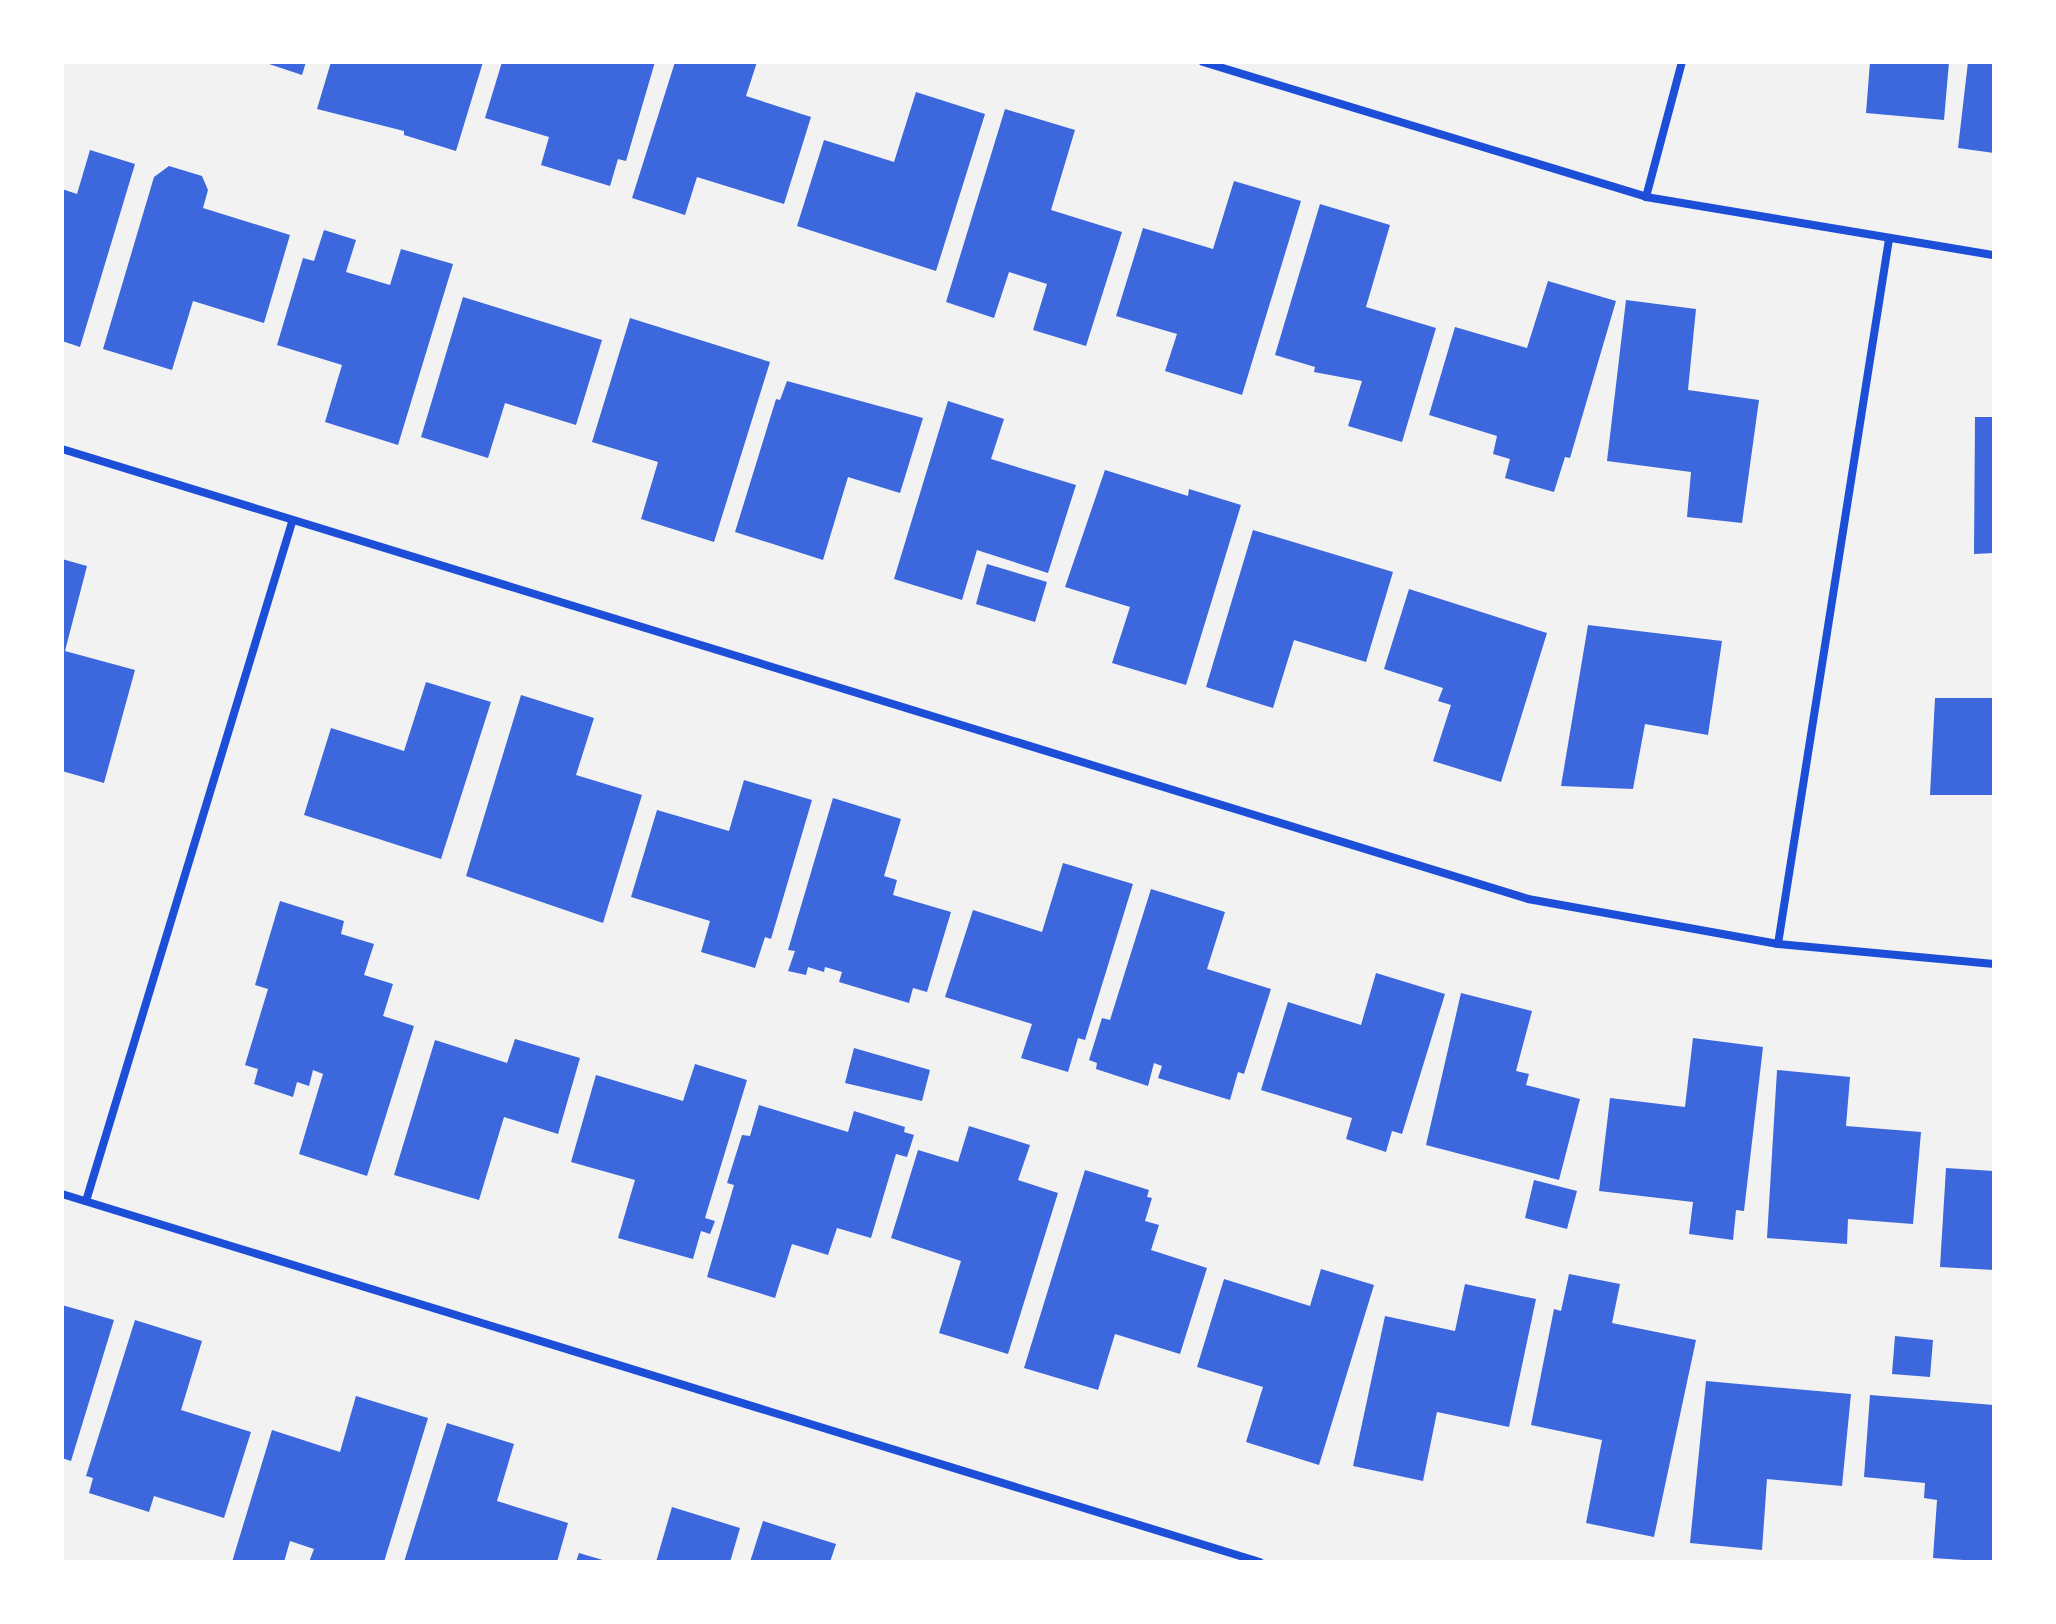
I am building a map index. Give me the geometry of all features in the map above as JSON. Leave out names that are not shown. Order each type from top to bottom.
[{"type":"street","points":[[1203,62],[1646,197],[1994,255]]},
{"type":"street","points":[[1646,197],[1682,62]]},
{"type":"street","points":[[1778,944],[1889,239]]},
{"type":"street","points":[[62,449],[1528,899],[1778,944],[1994,964]]},
{"type":"street","points":[[86,1201],[292,522]]},
{"type":"street","points":[[62,1194],[1260,1562]]},
{"type":"building","points":[[263,62],[306,62],[302,75]]},
{"type":"building","points":[[331,62],[483,62],[456,151],[404,135],[404,131],[317,109]]},
{"type":"building","points":[[502,62],[655,62],[626,161],[618,159],[610,186],[541,165],[549,137],[485,118]]},
{"type":"building","points":[[675,62],[757,62],[746,96],[811,117],[784,204],[697,177],[685,215],[632,198]]},
{"type":"building","points":[[1870,62],[1949,62],[1944,120],[1866,113]]},
{"type":"building","points":[[1968,62],[1994,62],[1994,153],[1958,148]]},
{"type":"building","points":[[916,92],[985,114],[936,271],[797,226],[824,140],[894,162]]},
{"type":"building","points":[[1005,109],[1075,130],[1051,210],[1122,232],[1086,346],[1033,330],[1047,284],[1009,272],[994,318],[946,302]]},
{"type":"building","points":[[90,150],[135,164],[80,347],[62,341],[62,189],[77,194]]},
{"type":"building","points":[[169,166],[202,176],[208,190],[203,208],[290,235],[264,323],[193,301],[172,370],[103,349],[154,177]]},
{"type":"building","points":[[1234,181],[1301,201],[1242,395],[1165,371],[1177,334],[1116,316],[1143,228],[1213,249]]},
{"type":"building","points":[[1320,204],[1390,225],[1366,307],[1436,328],[1402,442],[1348,426],[1362,381],[1314,372],[1315,367],[1275,355]]},
{"type":"building","points":[[324,230],[356,240],[346,272],[390,285],[401,249],[453,264],[398,445],[325,422],[342,365],[277,345],[303,258],[314,261]]},
{"type":"building","points":[[1548,281],[1616,301],[1570,458],[1565,457],[1554,492],[1505,478],[1510,459],[1493,454],[1497,436],[1429,415],[1455,327],[1527,348]]},
{"type":"building","points":[[463,297],[602,340],[576,425],[505,403],[488,458],[421,437]]},
{"type":"building","points":[[1626,300],[1696,309],[1688,390],[1759,400],[1742,523],[1687,517],[1691,472],[1607,461]]},
{"type":"building","points":[[630,318],[770,362],[714,542],[641,519],[658,462],[592,442]]},
{"type":"building","points":[[787,381],[923,418],[900,493],[848,477],[823,560],[735,532],[776,399],[780,400]]},
{"type":"building","points":[[948,401],[1004,419],[991,459],[1076,485],[1048,573],[977,550],[962,600],[894,579]]},
{"type":"building","points":[[1975,417],[1994,417],[1994,553],[1974,554]]},
{"type":"building","points":[[1105,470],[1188,496],[1189,489],[1241,505],[1186,685],[1112,663],[1130,607],[1065,587]]},
{"type":"building","points":[[1253,530],[1393,572],[1366,662],[1294,640],[1273,708],[1206,687]]},
{"type":"building","points":[[62,559],[87,566],[65,651],[135,670],[104,783],[62,771]]},
{"type":"building","points":[[987,564],[1047,582],[1035,622],[976,604]]},
{"type":"building","points":[[1409,589],[1547,633],[1501,782],[1433,761],[1451,705],[1438,701],[1443,688],[1384,669]]},
{"type":"building","points":[[1588,625],[1722,641],[1708,735],[1645,724],[1633,789],[1561,786]]},
{"type":"building","points":[[426,682],[491,702],[441,859],[304,815],[331,728],[404,751]]},
{"type":"building","points":[[521,695],[594,718],[576,775],[642,795],[603,923],[466,876]]},
{"type":"building","points":[[1935,698],[1994,698],[1994,795],[1930,795]]},
{"type":"building","points":[[744,780],[812,800],[771,939],[765,937],[755,968],[701,952],[710,921],[631,897],[657,810],[729,831]]},
{"type":"building","points":[[833,798],[901,819],[884,876],[897,880],[893,895],[951,912],[927,992],[913,988],[909,1003],[839,982],[842,972],[825,967],[824,972],[808,967],[806,975],[788,971],[795,951],[788,950]]},
{"type":"building","points":[[1063,863],[1133,884],[1085,1040],[1078,1038],[1068,1072],[1021,1058],[1032,1024],[945,997],[973,910],[1042,932]]},
{"type":"building","points":[[1151,889],[1225,912],[1207,969],[1271,989],[1244,1074],[1238,1072],[1230,1100],[1158,1078],[1162,1066],[1154,1063],[1148,1086],[1096,1069],[1097,1063],[1089,1060],[1102,1018],[1110,1020]]},
{"type":"building","points":[[280,901],[344,921],[341,934],[374,944],[364,975],[393,984],[383,1016],[414,1026],[367,1176],[299,1154],[323,1074],[313,1070],[309,1086],[297,1082],[293,1097],[254,1084],[258,1069],[245,1065],[268,989],[255,985]]},
{"type":"building","points":[[1376,973],[1445,994],[1402,1134],[1392,1131],[1386,1152],[1346,1139],[1352,1118],[1261,1090],[1288,1002],[1361,1025]]},
{"type":"building","points":[[1461,993],[1532,1011],[1516,1071],[1529,1074],[1526,1085],[1580,1099],[1559,1180],[1426,1145]]},
{"type":"building","points":[[1693,1038],[1763,1047],[1744,1211],[1736,1210],[1733,1240],[1689,1234],[1693,1202],[1599,1191],[1610,1098],[1685,1107]]},
{"type":"building","points":[[515,1039],[580,1058],[558,1134],[504,1117],[479,1200],[394,1175],[435,1040],[507,1063]]},
{"type":"building","points":[[854,1048],[930,1070],[922,1101],[845,1083]]},
{"type":"building","points":[[695,1064],[747,1080],[705,1218],[715,1221],[710,1234],[701,1231],[693,1259],[618,1238],[635,1180],[571,1162],[596,1075],[683,1101]]},
{"type":"building","points":[[1777,1070],[1850,1077],[1846,1126],[1921,1132],[1913,1224],[1848,1219],[1847,1244],[1767,1238]]},
{"type":"building","points":[[759,1105],[848,1132],[854,1111],[905,1127],[904,1132],[914,1135],[907,1157],[896,1154],[871,1238],[837,1228],[828,1255],[792,1244],[775,1298],[707,1277],[734,1185],[727,1183],[742,1135],[750,1136]]},
{"type":"building","points":[[969,1126],[1030,1145],[1018,1180],[1058,1193],[1008,1354],[939,1333],[961,1261],[891,1238],[918,1150],[958,1162]]},
{"type":"building","points":[[1946,1168],[1994,1171],[1994,1270],[1940,1267]]},
{"type":"building","points":[[1085,1170],[1149,1190],[1147,1197],[1152,1198],[1145,1221],[1159,1225],[1151,1250],[1207,1268],[1180,1354],[1115,1334],[1098,1390],[1024,1368]]},
{"type":"building","points":[[1534,1180],[1577,1191],[1567,1229],[1525,1218]]},
{"type":"building","points":[[1321,1269],[1374,1285],[1319,1465],[1246,1442],[1263,1387],[1197,1367],[1224,1279],[1310,1306]]},
{"type":"building","points":[[1569,1274],[1620,1284],[1612,1323],[1696,1340],[1654,1537],[1586,1523],[1602,1440],[1531,1425],[1554,1309],[1561,1311]]},
{"type":"building","points":[[1465,1284],[1536,1299],[1509,1427],[1437,1412],[1423,1481],[1353,1466],[1385,1316],[1455,1331]]},
{"type":"building","points":[[62,1305],[114,1320],[71,1461],[62,1458]]},
{"type":"building","points":[[135,1320],[202,1341],[181,1410],[251,1432],[224,1518],[154,1496],[149,1512],[89,1493],[93,1478],[86,1476]]},
{"type":"building","points":[[1895,1336],[1933,1340],[1930,1377],[1892,1374]]},
{"type":"building","points":[[1706,1381],[1851,1394],[1842,1486],[1767,1479],[1762,1550],[1690,1543]]},
{"type":"building","points":[[1870,1395],[1994,1405],[1994,1562],[1933,1558],[1937,1500],[1924,1498],[1925,1483],[1864,1477]]},
{"type":"building","points":[[356,1396],[428,1418],[384,1562],[309,1562],[314,1549],[290,1541],[284,1562],[232,1562],[272,1430],[340,1452]]},
{"type":"building","points":[[447,1423],[514,1444],[497,1501],[568,1523],[557,1562],[404,1562]]},
{"type":"building","points":[[672,1507],[740,1528],[730,1562],[656,1562]]},
{"type":"building","points":[[763,1521],[836,1544],[830,1562],[750,1562]]},
{"type":"building","points":[[579,1553],[606,1561],[606,1562],[576,1562]]}]
